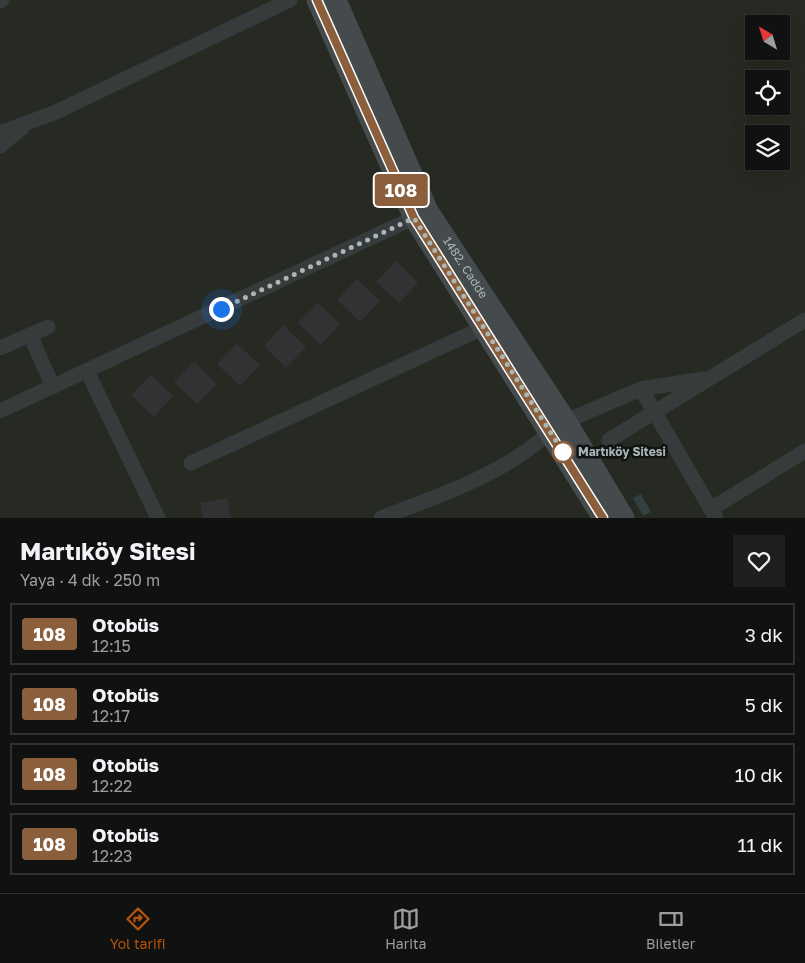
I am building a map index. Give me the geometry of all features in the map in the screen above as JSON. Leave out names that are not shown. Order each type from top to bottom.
[{"type":"street","points":[[0,133],[56,112],[290,0]]},
{"type":"street","name":"1482. Cadde","points":[[317,0],[421,214],[490,324],[558,426],[624,518]]},
{"type":"street","name":"1482. Cadde","points":[[336,0],[421,214]]},
{"type":"street","points":[[0,146],[27,123]]},
{"type":"street","points":[[0,411],[87,372],[421,214]]},
{"type":"street","points":[[610,440],[805,320]]},
{"type":"street","points":[[191,463],[490,324]]},
{"type":"street","points":[[0,348],[48,327]]},
{"type":"street","points":[[30,335],[53,387]]},
{"type":"street","points":[[87,372],[158,518]]},
{"type":"street","points":[[381,518],[448,494],[492,472],[527,451],[558,426],[641,389],[710,378]]},
{"type":"street","points":[[641,389],[713,514],[805,451]]},
{"type":"street","name":"1482. Cadde","points":[[558,426],[603,518]]},
{"type":"shaded area","points":[[0,0],[805,0],[805,518],[0,518]]},
{"type":"shaded area","points":[[641,494],[651,512],[643,516],[633,498]]},
{"type":"building","points":[[396,261],[418,283],[399,303],[376,282]]},
{"type":"building","points":[[357,279],[380,301],[360,322],[337,300]]},
{"type":"building","points":[[318,303],[340,324],[321,345],[298,323]]},
{"type":"building","points":[[283,325],[306,347],[286,368],[264,346]]},
{"type":"building","points":[[237,344],[260,365],[240,386],[217,364]]},
{"type":"building","points":[[194,362],[217,384],[197,404],[174,382]]},
{"type":"building","points":[[151,375],[173,396],[154,417],[131,395]]},
{"type":"building","points":[[227,498],[231,518],[203,518],[200,503]]},
{"type":"bus line","name":"108","points":[[317,0],[414,218],[603,518]]},
{"type":"place","name":"Martıköy Sitesi","points":[[563,452]]},
{"type":"route","points":[[221,309],[414,218],[563,452]]}]
